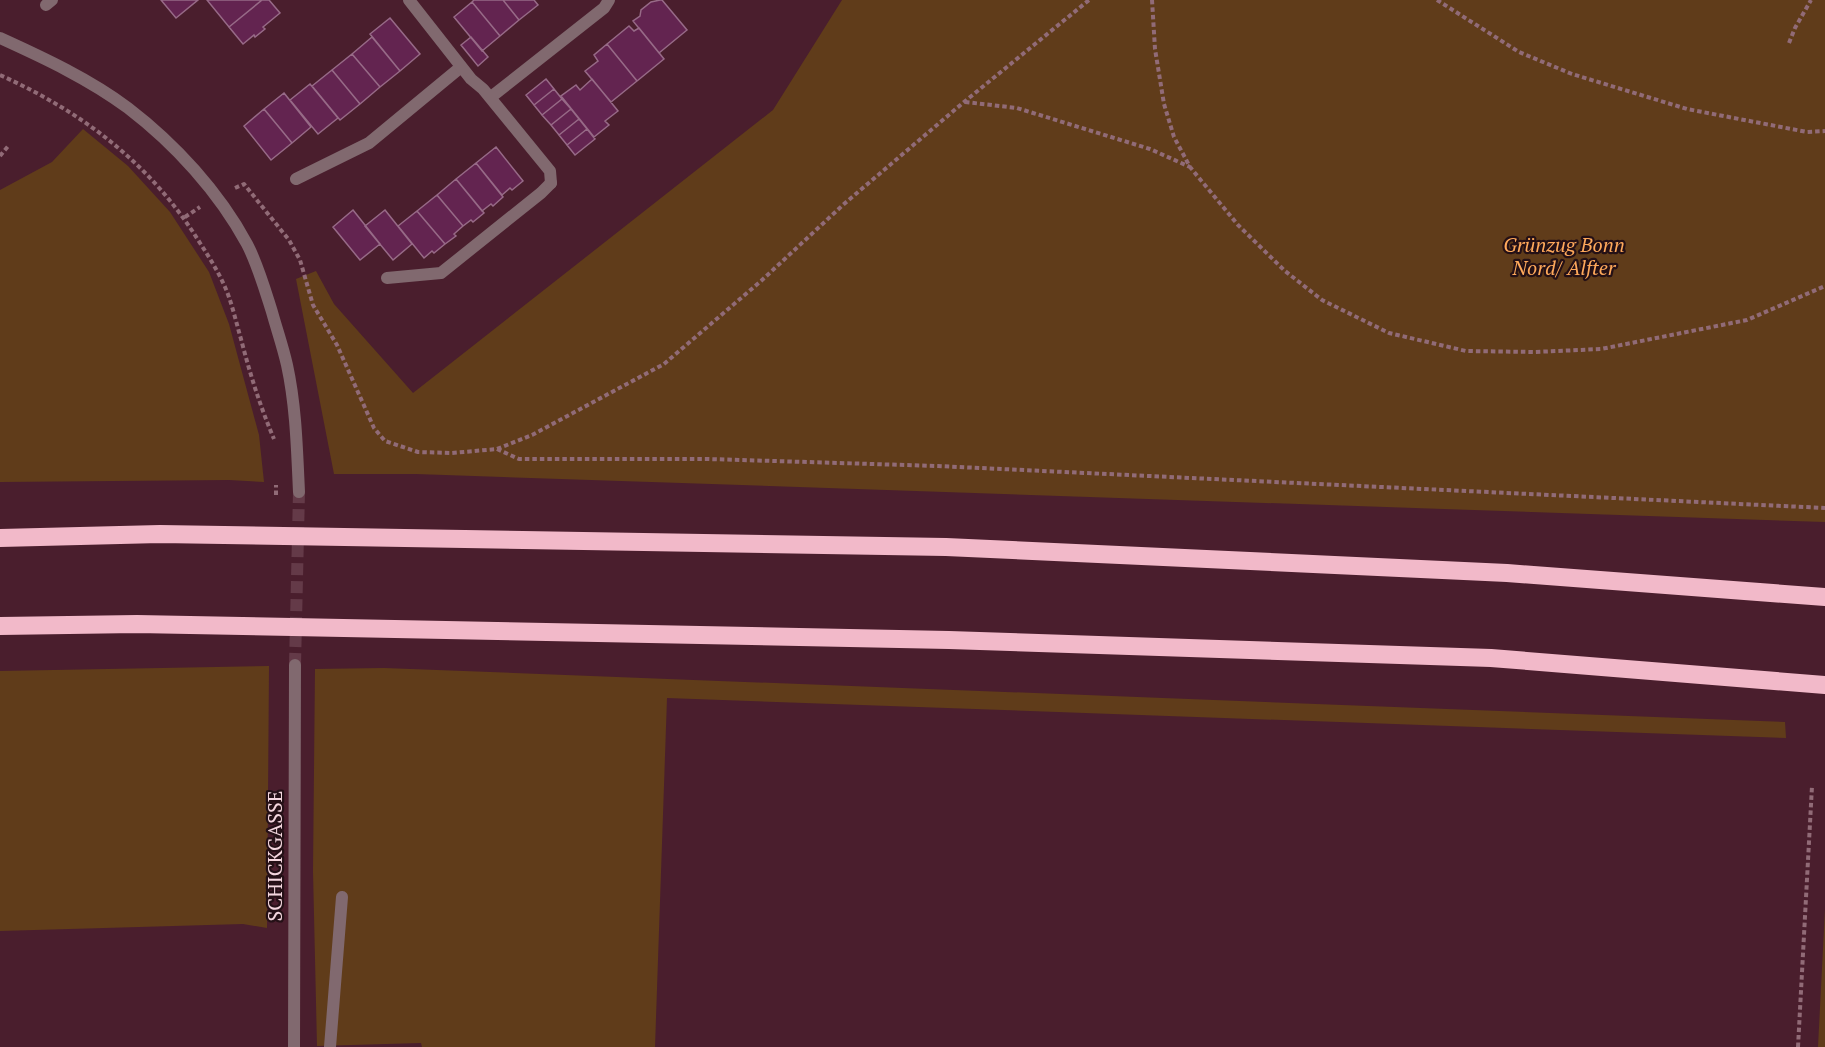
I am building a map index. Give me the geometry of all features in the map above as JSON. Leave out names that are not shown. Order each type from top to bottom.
[{"type":"highway","points":[[0,538],[160,534],[946,547],[1507,573],[1825,597]]},
{"type":"highway","points":[[0,626],[137,624],[973,640],[1491,658],[1825,685]]},
{"type":"street","points":[[387,278],[441,273],[551,183],[550,171],[483,88],[471,80],[461,68],[409,0]]},
{"type":"street","points":[[490,97],[604,8],[609,0]]},
{"type":"street","points":[[0,38],[60,67],[126,107],[171,147],[217,196],[248,245],[266,293],[287,365],[297,449],[299,492]]},
{"type":"street","points":[[296,178],[369,143],[461,68]]},
{"type":"street","name":"SCHICKGASSE","points":[[294,1047],[295,665]]},
{"type":"street","points":[[330,1047],[342,897]]},
{"type":"path","points":[[217,196],[244,184],[289,240],[300,260],[313,305],[337,345],[374,428],[385,441],[418,452],[452,453],[497,449],[532,435],[664,364],[761,281],[844,204],[1089,0]]},
{"type":"path","points":[[1152,0],[1155,49],[1164,104],[1174,137],[1190,167],[1238,225],[1285,271],[1322,300],[1389,333],[1466,351],[1535,352],[1601,349],[1748,320],[1825,286]]},
{"type":"path","points":[[1437,0],[1519,52],[1572,74],[1687,110],[1807,132],[1825,131]]},
{"type":"path","points":[[1789,43],[1811,0]]},
{"type":"path","points":[[0,75],[48,99],[103,134],[168,196],[179,210],[212,261],[225,287],[258,401],[276,443]]},
{"type":"path","points":[[964,102],[1017,108],[1150,149],[1190,167]]},
{"type":"path","points":[[0,156],[9,145]]},
{"type":"path","points":[[497,449],[519,459],[708,459],[938,466],[1825,508]]},
{"type":"path","points":[[276,474],[276,495]]},
{"type":"path","points":[[1798,1047],[1812,786]]},
{"type":"green space","name":"Grünzug Bonn Nord/ Alfter","points":[[842,0],[1825,0],[1825,522],[416,474],[334,474],[296,279],[316,271],[334,304],[413,393],[773,110]]},
{"type":"green space","points":[[83,129],[128,166],[170,212],[209,272],[229,324],[259,435],[264,482],[229,480],[0,482],[0,190],[52,162]]},
{"type":"green space","points":[[269,666],[267,928],[243,924],[0,931],[0,671]]},
{"type":"green space","points":[[384,668],[1785,722],[1786,738],[667,698],[655,1047],[422,1047],[421,1043],[317,1046],[313,871],[315,669]]},
{"type":"green space","points":[[1825,909],[1825,1047],[1818,1047]]},
{"type":"building","points":[[161,0],[198,0],[176,18]]},
{"type":"building","points":[[207,0],[262,0],[229,27]]},
{"type":"building","points":[[262,0],[269,0],[280,13],[263,27],[265,29],[243,44],[229,27]]},
{"type":"building","points":[[474,0],[503,0],[519,20],[500,36],[472,2]]},
{"type":"building","points":[[503,0],[534,0],[538,5],[519,20]]},
{"type":"building","points":[[662,0],[687,30],[659,53],[633,21],[651,2]]},
{"type":"building","points":[[472,2],[500,36],[482,51],[454,17]]},
{"type":"building","points":[[390,18],[420,54],[400,71],[370,34]]},
{"type":"building","points":[[629,26],[634,31],[639,28],[664,59],[637,81],[607,44]]},
{"type":"building","points":[[372,37],[400,71],[380,87],[352,54]]},
{"type":"building","points":[[471,37],[488,57],[478,66],[461,45]]},
{"type":"building","points":[[607,44],[637,81],[611,102],[585,71],[598,61],[594,55]]},
{"type":"building","points":[[352,54],[380,87],[360,104],[332,70]]},
{"type":"building","points":[[332,70],[360,104],[340,120],[312,86]]},
{"type":"building","points":[[546,79],[554,89],[534,105],[526,95]]},
{"type":"building","points":[[592,79],[618,111],[605,121],[609,125],[594,137],[561,96],[576,85],[580,90]]},
{"type":"building","points":[[310,84],[338,118],[318,134],[290,100]]},
{"type":"building","points":[[554,89],[562,99],[542,115],[534,105]]},
{"type":"building","points":[[284,93],[311,127],[292,143],[264,109]]},
{"type":"building","points":[[562,99],[571,109],[551,125],[542,115]]},
{"type":"building","points":[[264,109],[292,143],[271,160],[244,126]]},
{"type":"building","points":[[571,109],[579,119],[559,135],[551,125]]},
{"type":"building","points":[[579,119],[587,129],[567,145],[559,135]]},
{"type":"building","points":[[587,129],[595,139],[575,155],[567,145]]},
{"type":"building","points":[[496,147],[523,181],[502,195],[476,163]]},
{"type":"building","points":[[476,163],[503,197],[493,206],[491,204],[482,211],[456,179]]},
{"type":"building","points":[[456,179],[484,213],[473,222],[471,220],[463,226],[437,195]]},
{"type":"building","points":[[437,195],[463,226],[454,234],[456,236],[445,244],[417,211]]},
{"type":"building","points":[[353,210],[380,244],[360,260],[333,227]]},
{"type":"building","points":[[385,210],[412,244],[393,260],[365,226]]},
{"type":"building","points":[[417,211],[445,244],[424,258],[398,226]]},
{"type":"tunnel","points":[[295,665],[299,492]]}]
